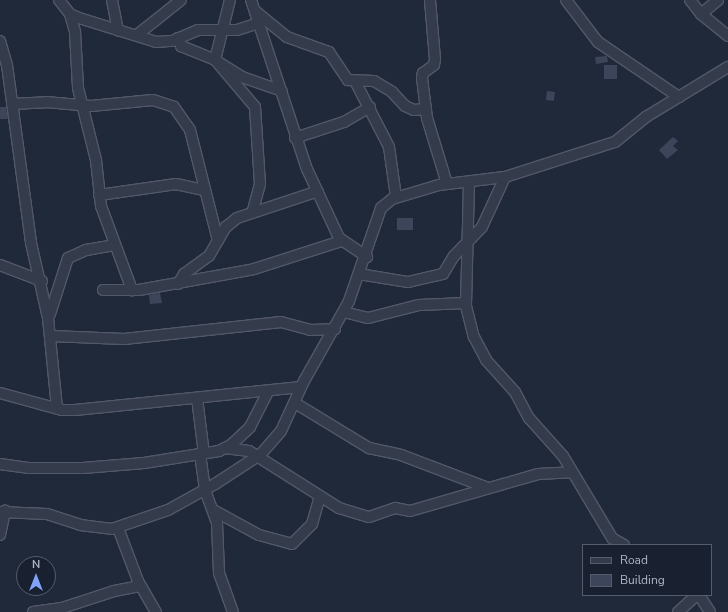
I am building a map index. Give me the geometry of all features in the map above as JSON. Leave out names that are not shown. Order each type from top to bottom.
[{"type":"street","points":[[59,0],[70,14],[76,32],[74,55],[82,105],[96,160],[100,195],[113,244],[132,290]]},
{"type":"street","points":[[112,0],[118,30]]},
{"type":"street","points":[[137,36],[181,0]]},
{"type":"street","points":[[216,61],[230,0]]},
{"type":"street","points":[[430,0],[435,59],[434,66],[422,75],[426,109],[447,184]]},
{"type":"street","points":[[566,0],[598,42],[679,97]]},
{"type":"street","points":[[701,14],[718,0]]},
{"type":"street","points":[[693,2],[701,14],[728,36]]},
{"type":"street","points":[[252,5],[287,37],[329,52],[346,79],[355,81],[374,81],[392,92],[405,106],[414,110],[426,109]]},
{"type":"street","points":[[252,5],[282,91],[295,138],[318,191],[341,241],[367,257]]},
{"type":"street","points":[[70,14],[156,42],[178,38],[198,30],[223,31],[258,23]]},
{"type":"street","points":[[178,38],[181,46],[216,61],[242,77],[282,91]]},
{"type":"street","points":[[0,41],[7,64],[31,243],[42,281],[51,336],[57,408]]},
{"type":"street","points":[[216,61],[255,107],[260,168],[253,211]]},
{"type":"street","points":[[0,534],[2,512],[47,514],[87,526],[118,528],[168,510],[205,490],[258,455],[282,431],[301,387],[344,312],[367,257],[381,208],[396,197],[447,184],[505,177],[615,142],[646,117],[728,67]]},
{"type":"street","points":[[355,81],[370,107],[390,151],[396,197]]},
{"type":"street","points":[[12,104],[46,102],[82,105],[153,100],[174,107],[190,130],[218,241]]},
{"type":"street","points":[[295,138],[344,122],[370,107]]},
{"type":"street","points":[[359,274],[408,282],[434,278],[447,271],[454,256],[466,246],[482,227],[505,177]]},
{"type":"street","points":[[469,182],[466,246],[466,303],[468,322],[486,360],[515,392],[529,418],[559,451],[612,538],[622,544]]},
{"type":"street","points":[[100,195],[176,184],[204,190]]},
{"type":"street","points":[[178,284],[184,274],[209,256],[233,221],[253,211],[274,208],[318,191]]},
{"type":"street","points":[[103,290],[132,290],[178,284],[262,268],[341,241]]},
{"type":"street","points":[[48,318],[68,258],[86,250],[113,244]]},
{"type":"street","points":[[0,265],[42,281]]},
{"type":"street","points":[[344,312],[368,318],[419,305],[466,303]]},
{"type":"street","points":[[51,336],[124,339],[280,322],[310,330],[335,329]]},
{"type":"street","points":[[0,393],[57,408],[93,410],[197,398],[268,392],[301,387]]},
{"type":"street","points":[[225,448],[254,422],[268,392]]},
{"type":"street","points":[[197,398],[205,490],[217,525],[218,567],[226,597],[228,612]]},
{"type":"street","points":[[295,403],[369,448],[401,455],[490,488]]},
{"type":"street","points":[[0,464],[28,468],[83,468],[144,463],[202,454],[225,448],[239,448],[258,455],[320,496],[353,514],[369,517],[395,508],[409,512],[538,474],[571,472]]},
{"type":"street","points":[[213,510],[259,535],[292,544],[312,524],[320,496]]},
{"type":"street","points":[[118,528],[140,586],[156,612]]},
{"type":"street","points":[[33,612],[66,607],[114,591],[140,586]]},
{"type":"street","points":[[678,612],[697,596]]},
{"type":"street","points":[[699,596],[710,612]]},
{"type":"street","points":[[226,597],[233,612]]},
{"type":"building","points":[[607,56],[608,62],[596,64],[595,57]]},
{"type":"building","points":[[604,65],[617,65],[617,79],[604,79]]},
{"type":"building","points":[[547,91],[555,92],[554,101],[546,100]]},
{"type":"building","points":[[0,107],[6,107],[8,119],[0,119]]},
{"type":"building","points":[[673,137],[678,141],[673,146],[678,150],[667,159],[659,150]]},
{"type":"building","points":[[397,218],[413,218],[413,230],[397,230]]},
{"type":"building","points":[[160,293],[162,303],[150,304],[149,295]]}]
